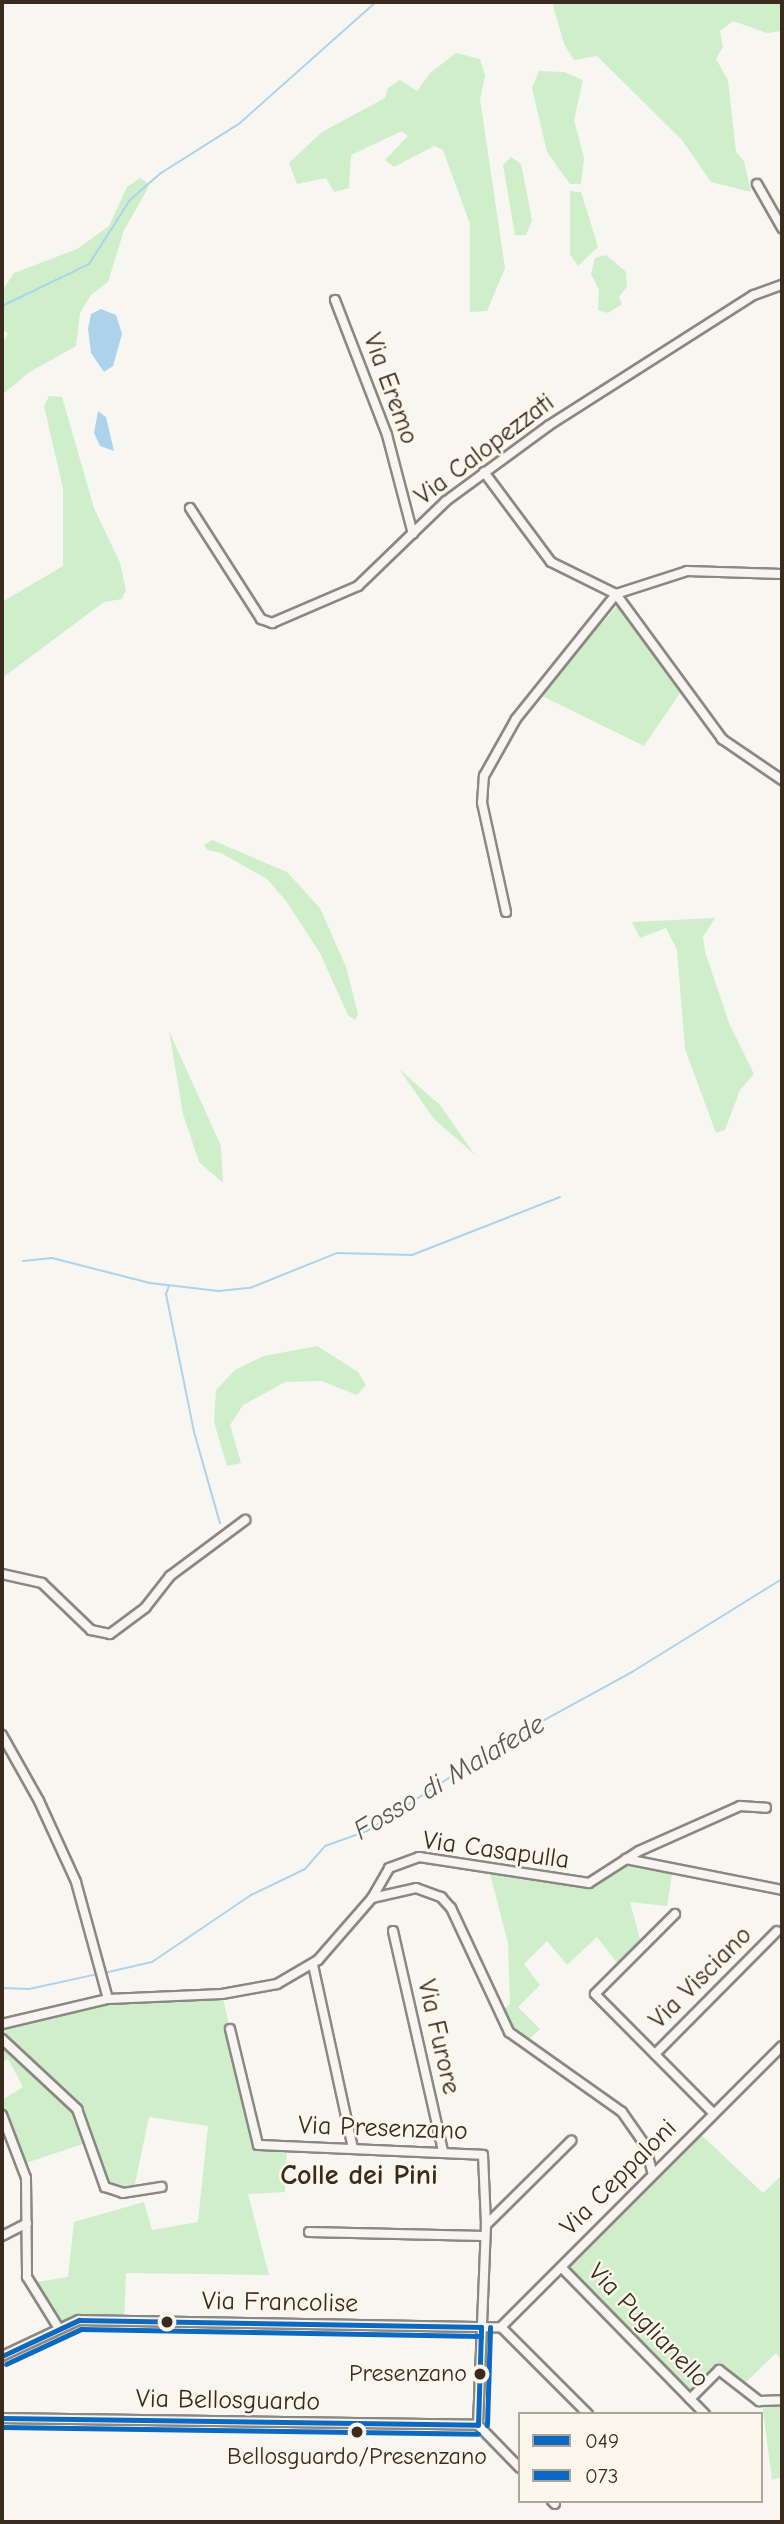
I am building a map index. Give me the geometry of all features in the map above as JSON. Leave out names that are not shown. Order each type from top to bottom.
[{"type":"street","points":[[757,184],[782,228]]},
{"type":"street","name":"Via Calopezzati","points":[[190,508],[268,623],[358,586],[484,472],[617,380],[754,295],[782,285]]},
{"type":"street","name":"Via Eremo","points":[[335,300],[387,435],[413,534]]},
{"type":"street","points":[[484,472],[551,562],[617,594],[722,739],[782,780]]},
{"type":"street","points":[[506,912],[481,799],[484,776],[516,719],[617,594],[687,571],[782,575]]},
{"type":"street","points":[[2,1574],[42,1583],[91,1630],[108,1634],[145,1608],[168,1577],[204,1547],[245,1520]]},
{"type":"street","points":[[2,1735],[39,1801],[76,1882],[108,1999]]},
{"type":"street","name":"Via Casapulla","points":[[2,2025],[108,1999],[255,1990],[285,1981],[313,1965],[372,1898],[389,1868],[419,1857],[584,1883],[597,1880],[626,1859],[741,1806],[766,1808]]},
{"type":"street","points":[[626,1859],[782,1890]]},
{"type":"street","points":[[372,1898],[414,1887],[445,1900],[509,2032],[622,2112],[645,2145],[653,2174]]},
{"type":"street","points":[[675,1914],[595,1994],[713,2113]]},
{"type":"street","name":"Via Furore","points":[[393,1931],[443,2151]]},
{"type":"street","name":"Via Visciano","points":[[655,2054],[777,1931]]},
{"type":"street","points":[[313,1965],[353,2148]]},
{"type":"street","name":"Via Presenzano","points":[[230,2029],[256,2144],[443,2151],[484,2156],[486,2225],[478,2425]]},
{"type":"street","points":[[2,2039],[77,2109],[105,2187],[123,2193],[162,2187]]},
{"type":"street","name":"Via Ceppaloni","points":[[501,2327],[782,2046]]},
{"type":"street","points":[[775,2053],[782,2060]]},
{"type":"street","points":[[2,2115],[13,2136],[26,2178],[27,2277],[58,2327]]},
{"type":"street","points":[[2,2141],[13,2136]]},
{"type":"street","points":[[486,2225],[571,2141]]},
{"type":"street","points":[[2,2236],[27,2223]]},
{"type":"street","points":[[309,2232],[484,2236]]},
{"type":"street","name":"Via Puglianello","points":[[561,2267],[703,2412]]},
{"type":"street","name":"Via Francolise","points":[[2,2356],[76,2320],[481,2327]]},
{"type":"street","points":[[481,2327],[501,2327],[586,2412]]},
{"type":"street","points":[[690,2399],[719,2370],[760,2401],[782,2400]]},
{"type":"street","name":"Via Bellosguardo","points":[[2,2418],[478,2425]]},
{"type":"street","points":[[478,2425],[518,2466]]},
{"type":"green space","points":[[552,2],[782,2],[782,31],[767,33],[733,21],[720,31],[723,47],[716,59],[728,80],[736,152],[744,161],[751,192],[711,182],[682,140],[597,56],[574,60],[564,44]]},
{"type":"green space","points":[[456,53],[480,59],[485,76],[480,99],[505,268],[487,311],[470,312],[470,224],[443,150],[434,146],[394,167],[385,160],[408,136],[402,131],[351,155],[349,188],[334,192],[326,178],[297,184],[289,163],[322,132],[385,98],[388,88],[400,80],[417,91],[430,73]]},
{"type":"green space","points":[[539,71],[564,72],[583,80],[574,120],[584,158],[581,184],[570,184],[547,152],[532,88]]},
{"type":"green space","points":[[511,157],[521,164],[532,220],[526,235],[515,235],[503,165]]},
{"type":"green space","points":[[140,178],[148,183],[147,190],[124,230],[108,282],[91,295],[80,313],[76,346],[28,373],[2,395],[2,343],[8,334],[2,328],[2,291],[14,273],[77,249],[109,226],[127,187]]},
{"type":"green space","points":[[570,191],[581,192],[598,247],[578,266],[570,254]]},
{"type":"green space","points":[[606,255],[626,272],[627,287],[619,297],[622,304],[608,313],[598,310],[599,290],[591,274],[595,258]]},
{"type":"green space","points":[[49,396],[62,397],[94,508],[120,563],[126,590],[122,599],[104,602],[2,678],[2,602],[63,566],[63,488],[44,406]]},
{"type":"green space","points":[[619,604],[680,693],[644,746],[538,694]]},
{"type":"green space","points":[[212,840],[287,872],[320,908],[346,967],[358,1014],[355,1020],[348,1015],[320,953],[286,901],[267,879],[221,853],[207,850],[204,845]]},
{"type":"green space","points":[[715,918],[703,937],[705,952],[729,1023],[754,1074],[740,1090],[725,1130],[716,1133],[685,1049],[677,950],[666,928],[640,938],[632,922]]},
{"type":"green space","points":[[169,1031],[221,1146],[223,1183],[199,1162],[183,1114]]},
{"type":"green space","points":[[399,1069],[440,1105],[475,1155],[434,1119]]},
{"type":"green space","points":[[317,1346],[358,1372],[366,1385],[357,1395],[321,1381],[285,1382],[243,1405],[230,1425],[241,1463],[227,1466],[214,1422],[216,1390],[235,1370],[264,1356]]},
{"type":"green space","points":[[626,1859],[673,1868],[667,1906],[630,1902],[642,1946],[621,1968],[597,1937],[567,1965],[547,1941],[524,1964],[540,1985],[518,2007],[540,2029],[523,2045],[499,2014],[510,2004],[508,1943],[488,1866],[589,1883]]},
{"type":"green space","points":[[222,1994],[256,2144],[287,2148],[285,2192],[248,2194],[269,2275],[126,2273],[124,2320],[74,2321],[58,2327],[30,2283],[68,2277],[74,2222],[144,2202],[152,2230],[198,2222],[208,2126],[149,2117],[133,2193],[109,2189],[89,2142],[23,2164],[2,2115],[2,2100],[23,2087],[8,2059],[2,2062],[2,2024],[108,1999]]},
{"type":"green space","points":[[696,2130],[763,2193],[782,2175],[782,2360],[776,2353],[742,2386],[723,2372],[690,2399],[561,2267]]},
{"type":"green space","points":[[782,2400],[782,2477],[772,2480],[762,2402]]},
{"type":"water","points":[[101,309],[116,315],[122,334],[113,366],[104,372],[91,353],[88,329],[91,314]]},
{"type":"water","points":[[98,411],[106,417],[114,451],[100,446],[94,433]]},
{"type":"waterway","points":[[2,306],[89,264],[130,200],[161,173],[240,123],[376,2]]},
{"type":"waterway","points":[[23,1261],[52,1258],[150,1283],[219,1291],[250,1288],[337,1253],[412,1255],[560,1197]]},
{"type":"waterway","points":[[169,1286],[166,1294],[194,1432],[220,1523]]},
{"type":"waterway","name":"Fosso di Malafede","points":[[104,1973],[152,1962],[251,1895],[305,1869],[325,1846],[367,1831],[506,1741],[632,1672],[782,1579]]},
{"type":"waterway","points":[[2,1988],[29,1989],[98,1974]]},
{"type":"transit line","name":"049","points":[[2,2356],[79,2320],[481,2327]]},
{"type":"transit line","name":"049","points":[[478,2425],[481,2327]]},
{"type":"transit line","name":"073","points":[[487,2425],[490,2327]]},
{"type":"transit line","name":"073","points":[[6,2364],[81,2329],[481,2336]]},
{"type":"transit line","name":"049","points":[[2,2418],[478,2425]]},
{"type":"transit line","name":"073","points":[[2,2427],[478,2434]]},
{"type":"place","name":"Presenzano","points":[[480,2374]]},
{"type":"place","name":"Bellosguardo/Presenzano","points":[[357,2432]]},
{"type":"district","name":"Colle dei Pini","points":[[359,2175]]}]
